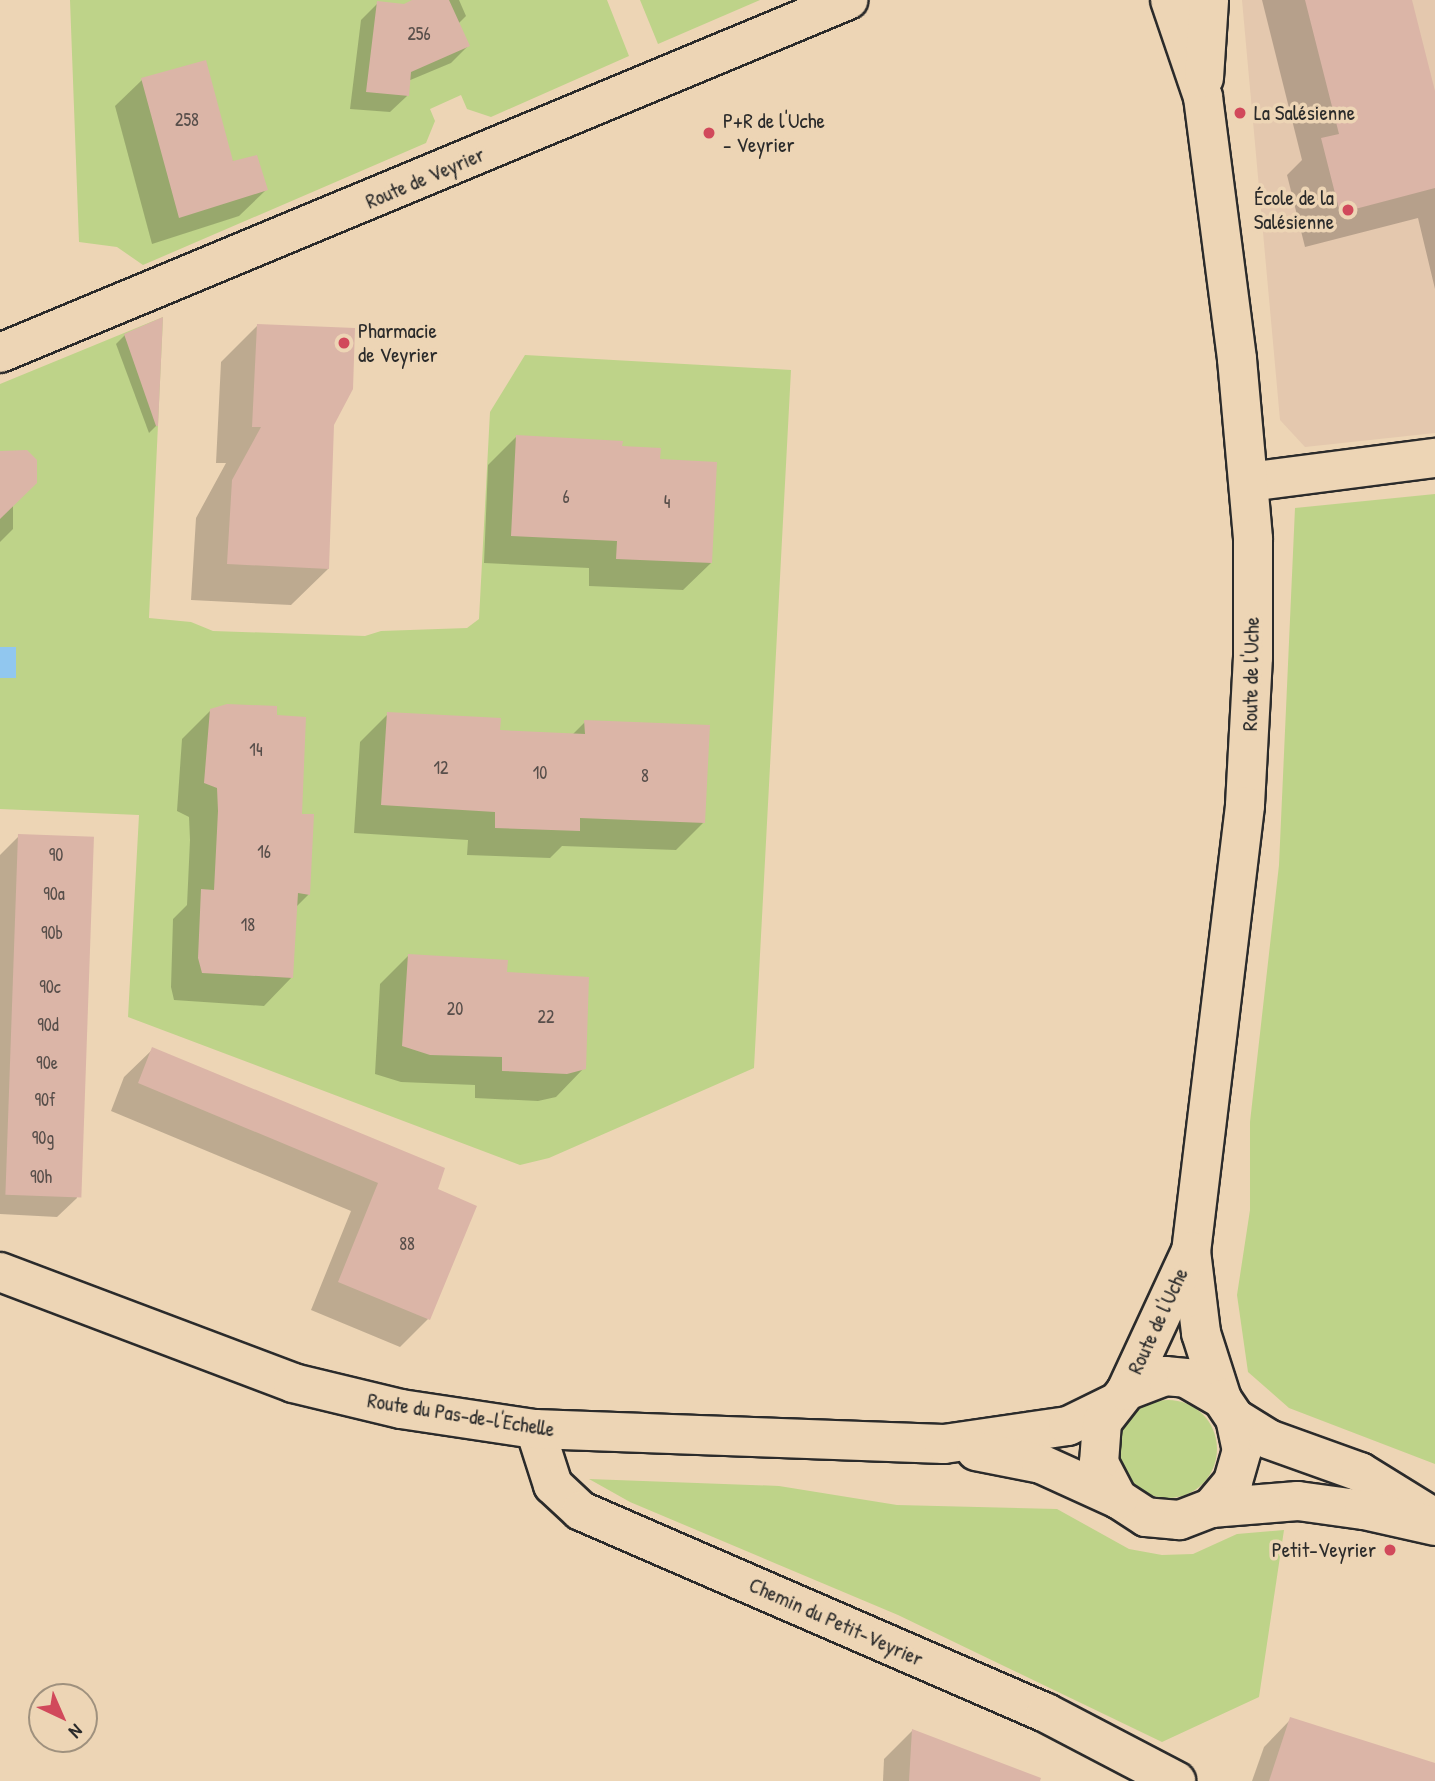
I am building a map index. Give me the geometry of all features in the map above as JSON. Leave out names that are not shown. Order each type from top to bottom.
[{"type":"street","name":"Route de Veyrier","points":[[0,353],[848,0]]},
{"type":"street","name":"Route de l'Uche","points":[[1170,0],[1203,97]]},
{"type":"street","name":"Route de l'Uche","points":[[1209,0],[1203,97],[1249,482],[1253,538],[1250,740],[1191,1251],[1201,1333],[1228,1408]]},
{"type":"street","points":[[1249,482],[1435,458]]},
{"type":"street","name":"Route de l'Uche","points":[[1119,1397],[1191,1251]]},
{"type":"street","name":"Route du Pas-de-l'Echelle","points":[[0,1272],[293,1383],[401,1409],[535,1429],[944,1444],[1041,1464],[1118,1499]]},
{"type":"street","points":[[1435,1518],[1360,1472],[1268,1439],[1186,1378],[1165,1376],[1119,1397],[1097,1442],[1105,1482],[1118,1499],[1131,1510],[1163,1520],[1188,1518],[1211,1508],[1297,1501],[1364,1510],[1435,1527]]},
{"type":"street","name":"Route du Pas-de-l'Echelle","points":[[944,1444],[1068,1426],[1119,1397]]},
{"type":"street","points":[[1211,1508],[1228,1489],[1239,1467],[1241,1442],[1228,1408]]},
{"type":"street","name":"Chemin du Petit-Veyrier","points":[[535,1429],[553,1485],[581,1511],[1046,1713],[1177,1781]]},
{"type":"shaded area","name":"École de la Salésienne","points":[[1242,0],[1435,0],[1435,433],[1305,447],[1280,420]]},
{"type":"green space","points":[[70,0],[607,0],[629,56],[491,117],[467,109],[461,95],[430,109],[435,121],[426,143],[143,265],[117,247],[79,242]]},
{"type":"green space","points":[[640,0],[760,0],[658,44]]},
{"type":"green space","points":[[163,317],[149,618],[191,622],[213,631],[365,636],[381,631],[467,628],[479,619],[490,412],[525,355],[791,370],[754,1068],[549,1158],[520,1165],[128,1017],[139,815],[0,809],[0,384]]},
{"type":"green space","points":[[1435,494],[1435,1464],[1289,1408],[1248,1372],[1237,1295],[1250,1210],[1250,1122],[1279,865],[1295,508]]},
{"type":"green space","points":[[1168,1400],[1187,1404],[1203,1414],[1213,1430],[1217,1449],[1213,1468],[1203,1484],[1187,1494],[1168,1498],[1149,1494],[1133,1484],[1123,1468],[1119,1449],[1123,1430],[1133,1414],[1149,1404]]},
{"type":"green space","points":[[589,1479],[779,1486],[897,1505],[1057,1509],[1129,1549],[1162,1555],[1193,1554],[1237,1534],[1284,1530],[1259,1697],[1162,1742],[898,1615],[630,1502]]},
{"type":"water","points":[[0,647],[16,647],[16,678],[0,678]]},
{"type":"building","points":[[412,0],[449,0],[470,46],[411,72],[409,96],[366,92],[377,1],[404,4]]},
{"type":"building","points":[[1305,0],[1412,0],[1435,91],[1435,188],[1340,213],[1321,138],[1339,134]]},
{"type":"building","points":[[206,60],[233,161],[257,155],[268,190],[179,218],[141,78]]},
{"type":"building","points":[[163,317],[158,426],[156,426],[124,334]]},
{"type":"building","points":[[257,324],[355,328],[353,389],[334,425],[329,569],[227,564],[232,480],[261,427],[252,427]]},
{"type":"building","points":[[516,435],[623,441],[622,446],[661,448],[660,459],[717,462],[712,563],[616,559],[617,541],[511,536]]},
{"type":"building","points":[[27,450],[37,460],[37,483],[0,519],[0,451]]},
{"type":"building","points":[[227,704],[277,706],[277,715],[306,717],[302,814],[314,814],[310,895],[298,893],[293,978],[202,973],[198,958],[201,889],[214,890],[218,811],[217,788],[204,783],[210,709]]},
{"type":"building","points":[[387,712],[501,718],[500,730],[585,734],[584,720],[710,725],[705,823],[580,818],[580,831],[495,828],[495,812],[381,805]]},
{"type":"building","points":[[18,834],[94,837],[81,1197],[5,1195]]},
{"type":"building","points":[[408,954],[508,960],[507,972],[589,977],[586,1069],[567,1074],[502,1071],[502,1057],[430,1055],[402,1046]]},
{"type":"building","points":[[152,1047],[445,1168],[438,1189],[477,1206],[430,1320],[338,1282],[378,1183],[138,1083]]},
{"type":"building","points":[[1290,1717],[1435,1763],[1435,1781],[1269,1781]]},
{"type":"building","points":[[912,1729],[1041,1778],[1040,1781],[909,1781]]},
{"type":"place","name":"La Salésienne","points":[[1240,113]]},
{"type":"place","name":"P+R de l'Uche - Veyrier","points":[[709,133]]},
{"type":"place","name":"École de la Salésienne","points":[[1348,210]]},
{"type":"place","name":"Pharmacie de Veyrier","points":[[344,343]]},
{"type":"place","name":"Petit-Veyrier","points":[[1390,1550]]}]
